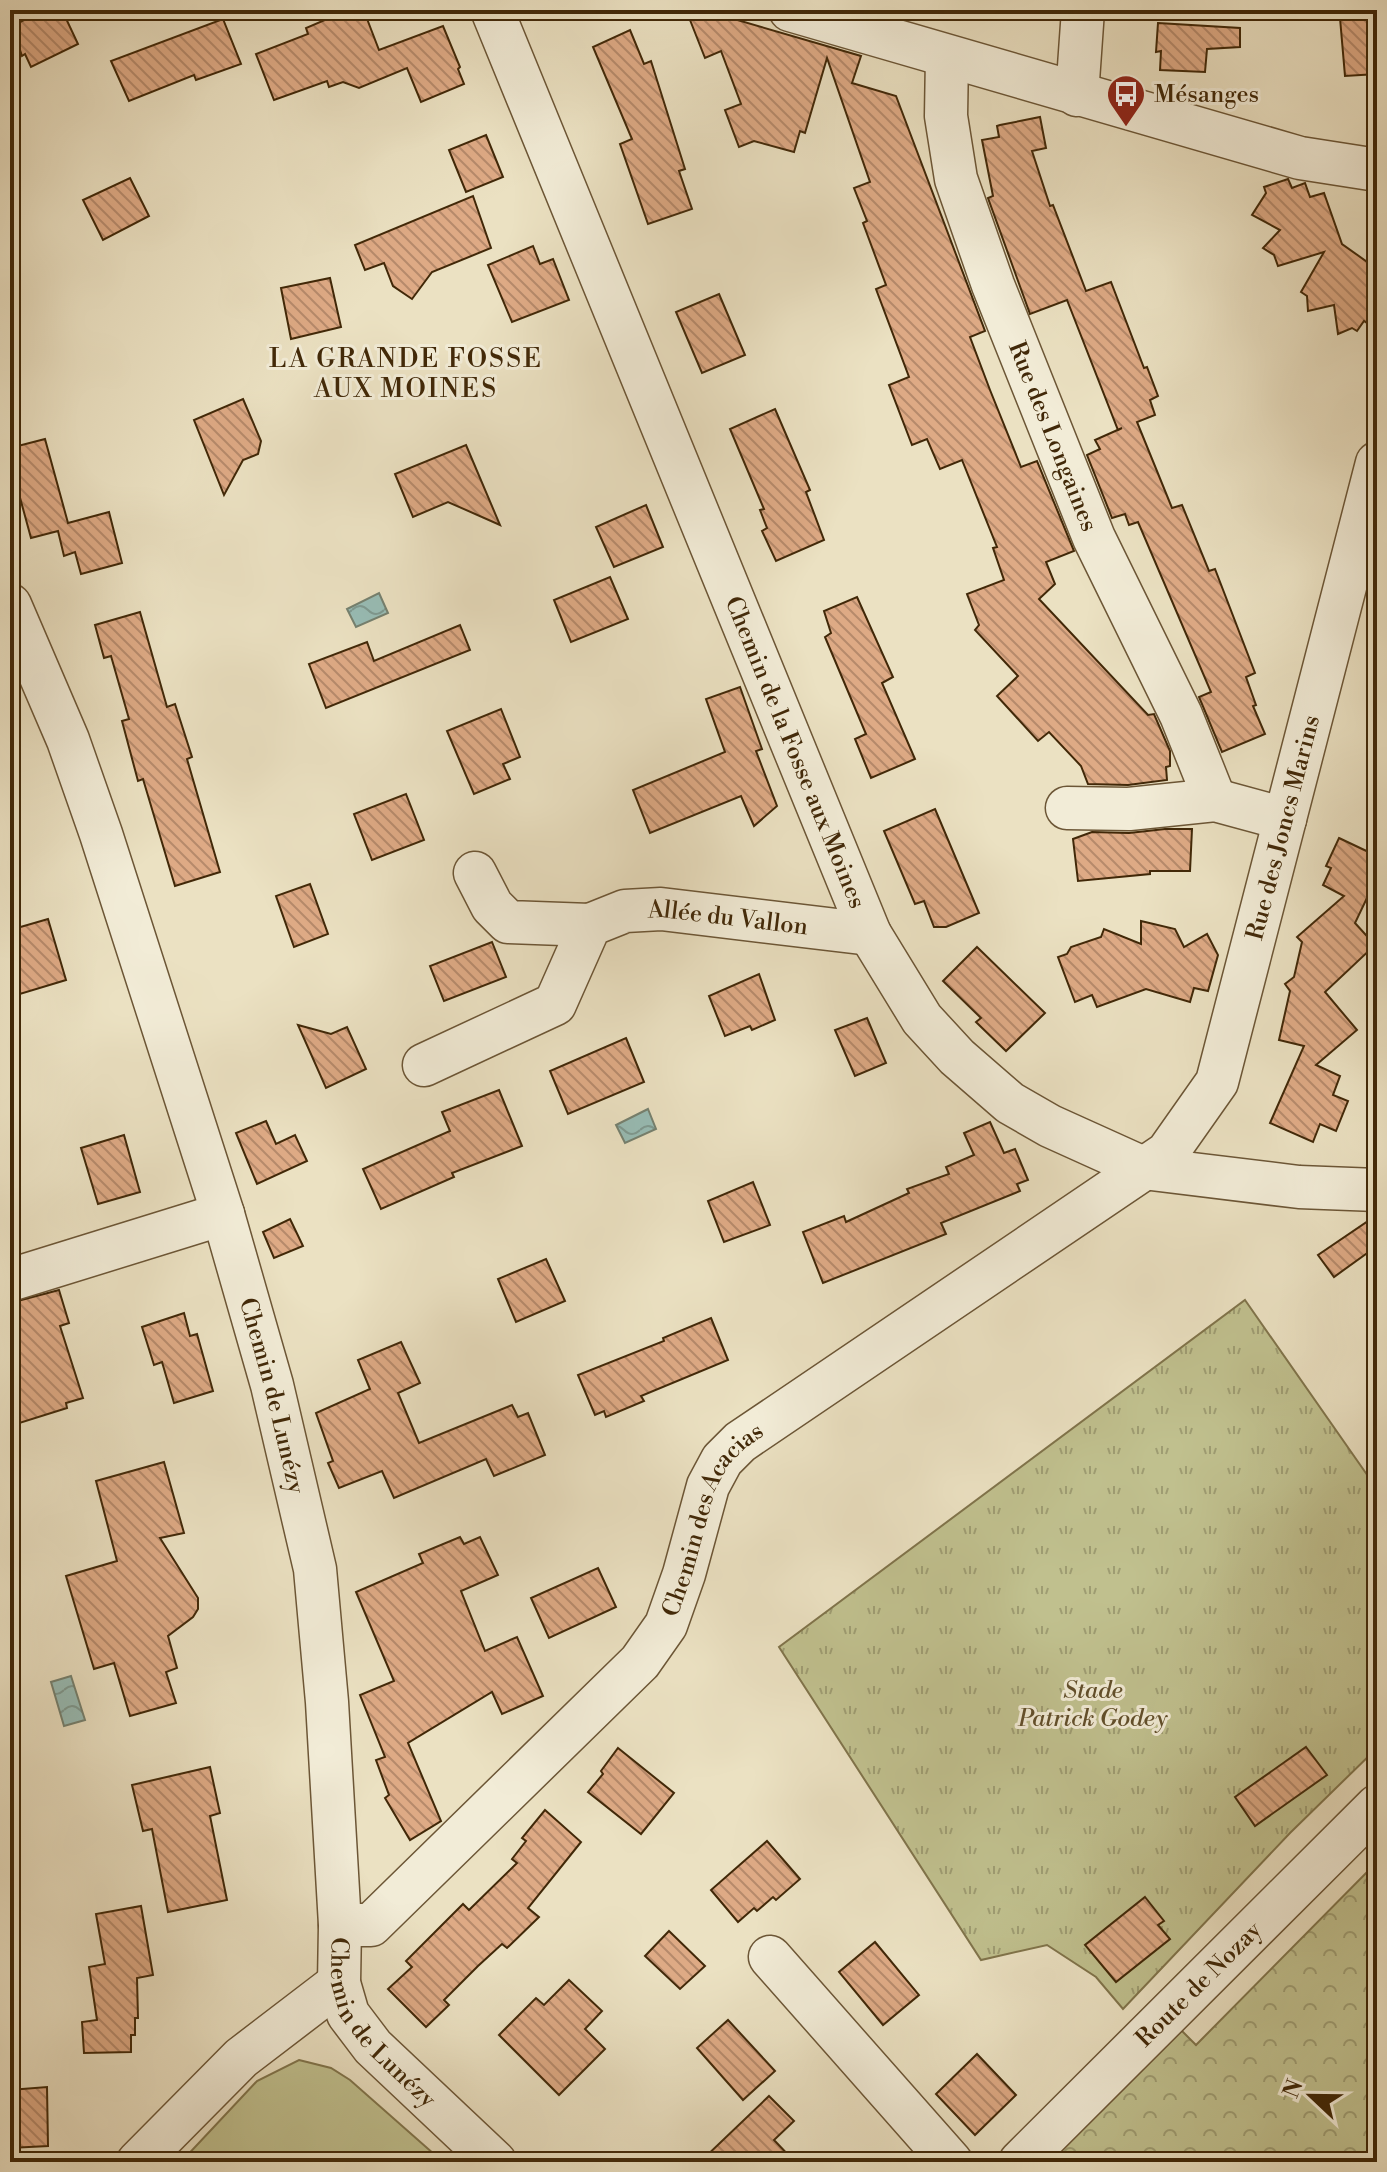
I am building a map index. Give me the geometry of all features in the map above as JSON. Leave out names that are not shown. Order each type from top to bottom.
[{"type":"street","name":"Chemin de la Fosse aux Moines","points":[[492,10],[870,934],[922,1019],[957,1057],[1010,1103],[1080,1141],[1143,1168],[1299,1187],[1377,1190]]},
{"type":"street","points":[[790,10],[1300,158],[1377,170]]},
{"type":"street","points":[[1077,95],[1083,10]]},
{"type":"street","name":"Rue des Longaines","points":[[947,57],[946,116],[956,179],[988,272],[1094,538],[1181,715],[1215,800]]},
{"type":"street","name":"Rue des Joncs Marins","points":[[1143,1168],[1167,1153],[1217,1082],[1377,463]]},
{"type":"street","name":"Chemin de Lunézy","points":[[10,605],[78,767],[223,1214],[272,1385],[315,1569],[327,1702],[340,1925],[339,1983],[348,2014],[373,2047],[495,2162]]},
{"type":"street","points":[[1067,808],[1129,809],[1215,800],[1285,819]]},
{"type":"street","name":"Allée du Vallon","points":[[475,873],[492,906],[508,922],[590,925],[625,911],[661,909],[870,934]]},
{"type":"street","points":[[424,1065],[555,1004],[590,925]]},
{"type":"street","name":"Chemin des Acacias","points":[[340,1925],[371,1925],[640,1662],[666,1625],[684,1574],[708,1486],[722,1460],[740,1442],[1143,1168]]},
{"type":"street","points":[[10,1280],[223,1214]]},
{"type":"street","name":"Route de Nozay","points":[[1020,2162],[1377,1806]]},
{"type":"street","points":[[770,1957],[951,2162]]},
{"type":"street","points":[[138,2162],[241,2058],[339,1983]]},
{"type":"green space","name":"Stade Patrick Godey","points":[[1245,1300],[1377,1489],[1377,1748],[1290,1833],[1123,2009],[1096,1977],[1047,1945],[981,1960],[779,1647]]},
{"type":"green space","points":[[1377,1862],[1377,2162],[1043,2162],[1179,2028],[1196,2045]]},
{"type":"green space","points":[[299,2060],[331,2068],[350,2080],[443,2162],[181,2162],[257,2081]]},
{"type":"water","points":[[379,593],[388,613],[356,627],[347,609]]},
{"type":"water","points":[[648,1109],[656,1129],[625,1143],[616,1125]]},
{"type":"water","points":[[71,1676],[85,1720],[64,1726],[51,1682]]},
{"type":"building","points":[[44,10],[62,10],[78,44],[31,67],[25,54],[22,56],[12,26]]},
{"type":"building","points":[[703,10],[861,56],[852,83],[896,96],[985,331],[970,337],[990,390],[1021,467],[1037,461],[1074,551],[1046,562],[1055,584],[1039,599],[1148,715],[1154,714],[1170,751],[1167,780],[1128,785],[1088,784],[1081,766],[1049,732],[1038,741],[997,696],[1018,676],[975,630],[979,625],[967,594],[1004,580],[993,548],[997,547],[962,460],[940,469],[927,439],[912,445],[889,385],[909,377],[876,289],[886,285],[863,223],[867,221],[854,188],[870,182],[827,58],[805,133],[800,131],[794,152],[754,141],[739,147],[725,110],[741,104],[721,51],[705,58],[690,20],[700,17]]},
{"type":"building","points":[[364,11],[379,50],[443,26],[464,84],[421,102],[407,68],[359,88],[343,82],[329,87],[327,81],[274,100],[256,54],[308,34],[306,28],[341,13],[343,19]]},
{"type":"building","points":[[1377,14],[1377,74],[1345,76],[1340,18]]},
{"type":"building","points":[[223,19],[241,64],[196,80],[194,75],[129,101],[111,61]]},
{"type":"building","points":[[1158,23],[1240,28],[1240,47],[1207,49],[1205,72],[1160,70],[1161,51],[1156,52]]},
{"type":"building","points":[[630,30],[644,64],[651,61],[685,169],[679,171],[692,209],[648,224],[620,144],[632,139],[593,47]]},
{"type":"building","points":[[1040,117],[1046,148],[1032,151],[1050,206],[1053,205],[1086,291],[1111,282],[1158,396],[1150,400],[1155,415],[1137,422],[1172,508],[1182,505],[1209,571],[1215,569],[1255,673],[1246,677],[1256,705],[1253,706],[1265,734],[1222,752],[1199,697],[1211,692],[1138,522],[1129,525],[1125,514],[1112,518],[1087,455],[1100,449],[1095,440],[1118,430],[1067,300],[1030,314],[988,198],[993,196],[982,140],[999,137],[997,126]]},
{"type":"building","points":[[486,135],[503,177],[466,192],[449,150]]},
{"type":"building","points":[[130,178],[149,216],[103,240],[83,200]]},
{"type":"building","points":[[1288,179],[1292,188],[1305,183],[1310,197],[1324,193],[1342,244],[1377,269],[1377,330],[1364,321],[1357,331],[1352,328],[1338,334],[1334,305],[1308,311],[1307,296],[1301,292],[1324,252],[1278,266],[1274,255],[1263,248],[1280,230],[1252,215],[1266,193],[1264,187]]},
{"type":"building","points":[[473,196],[491,248],[432,272],[412,299],[393,286],[384,263],[365,270],[355,245]]},
{"type":"building","points":[[533,246],[540,264],[553,259],[569,300],[512,322],[488,265]]},
{"type":"building","points":[[330,278],[341,327],[291,339],[281,288]]},
{"type":"building","points":[[719,294],[745,355],[702,373],[676,312]]},
{"type":"building","points":[[243,399],[261,441],[258,454],[243,460],[224,495],[194,420]]},
{"type":"building","points":[[775,409],[810,490],[806,492],[824,540],[776,561],[762,531],[767,528],[760,510],[764,509],[730,429]]},
{"type":"building","points":[[45,439],[68,523],[109,512],[122,563],[81,574],[75,552],[64,556],[58,531],[31,538],[10,461],[10,448]]},
{"type":"building","points":[[466,445],[500,525],[448,502],[413,517],[395,474]]},
{"type":"building","points":[[646,505],[663,547],[614,567],[596,527]]},
{"type":"building","points":[[610,577],[628,619],[571,642],[554,600]]},
{"type":"building","points":[[857,597],[893,677],[882,683],[915,759],[871,778],[855,739],[866,734],[825,637],[831,633],[824,611]]},
{"type":"building","points":[[140,612],[167,707],[175,704],[192,757],[187,759],[220,872],[175,886],[143,779],[138,781],[122,721],[129,719],[111,656],[104,658],[95,625]]},
{"type":"building","points":[[460,625],[470,650],[326,708],[309,664],[367,642],[374,661]]},
{"type":"building","points":[[740,687],[762,749],[756,751],[777,806],[754,826],[741,796],[650,833],[633,790],[725,752],[706,699]]},
{"type":"building","points":[[501,709],[520,757],[503,764],[510,779],[474,794],[447,731]]},
{"type":"building","points":[[406,794],[424,840],[372,860],[354,814]]},
{"type":"building","points":[[935,809],[979,913],[946,927],[934,927],[924,901],[915,904],[884,831]]},
{"type":"building","points":[[1192,829],[1190,871],[1150,871],[1150,874],[1078,881],[1073,839],[1092,832],[1129,833]]},
{"type":"building","points":[[1339,838],[1377,856],[1377,877],[1355,923],[1375,945],[1325,992],[1357,1030],[1316,1065],[1340,1076],[1333,1095],[1348,1101],[1336,1131],[1320,1124],[1313,1142],[1270,1123],[1304,1046],[1279,1040],[1290,991],[1285,984],[1294,977],[1302,942],[1297,937],[1344,896],[1323,885],[1331,868],[1326,866]]},
{"type":"building","points":[[310,884],[328,934],[294,947],[276,896]]},
{"type":"building","points":[[48,919],[66,980],[10,997],[10,930]]},
{"type":"building","points":[[1141,921],[1175,929],[1184,947],[1207,934],[1218,955],[1208,991],[1194,988],[1190,1002],[1146,989],[1097,1007],[1092,995],[1075,1002],[1058,957],[1067,954],[1071,947],[1101,937],[1104,929],[1141,944]]},
{"type":"building","points":[[492,942],[506,977],[444,1001],[430,966]]},
{"type":"building","points":[[977,947],[1045,1013],[1006,1051],[976,1022],[981,1018],[943,981]]},
{"type":"building","points":[[759,974],[775,1020],[752,1030],[750,1026],[725,1036],[709,996]]},
{"type":"building","points":[[867,1018],[886,1063],[855,1076],[835,1030]]},
{"type":"building","points":[[298,1025],[331,1034],[347,1027],[366,1069],[326,1088]]},
{"type":"building","points":[[626,1038],[644,1082],[568,1114],[550,1071]]},
{"type":"building","points":[[499,1090],[522,1146],[452,1173],[454,1177],[381,1209],[363,1169],[450,1131],[442,1112]]},
{"type":"building","points":[[266,1121],[276,1144],[295,1135],[307,1161],[257,1184],[236,1133]]},
{"type":"building","points":[[990,1122],[1004,1153],[1015,1149],[1028,1180],[1017,1184],[1020,1191],[941,1223],[946,1234],[823,1283],[803,1232],[844,1216],[846,1222],[909,1193],[907,1189],[949,1174],[946,1167],[974,1155],[964,1133]]},
{"type":"building","points":[[124,1135],[140,1192],[98,1204],[81,1148]]},
{"type":"building","points":[[753,1182],[770,1225],[724,1242],[708,1201]]},
{"type":"building","points":[[1377,1215],[1377,1246],[1334,1277],[1318,1255]]},
{"type":"building","points":[[290,1219],[303,1246],[274,1258],[263,1232]]},
{"type":"building","points":[[546,1259],[565,1301],[516,1322],[498,1279]]},
{"type":"building","points":[[59,1290],[69,1323],[60,1326],[83,1398],[66,1403],[67,1408],[10,1426],[10,1376],[19,1373],[10,1341],[10,1303]]},
{"type":"building","points":[[184,1313],[190,1336],[197,1334],[213,1391],[174,1403],[162,1362],[154,1365],[142,1327]]},
{"type":"building","points":[[711,1318],[728,1360],[641,1396],[644,1401],[606,1417],[604,1411],[595,1415],[578,1375],[664,1341],[663,1338]]},
{"type":"building","points":[[401,1342],[420,1383],[398,1393],[419,1443],[512,1405],[518,1417],[528,1413],[545,1455],[494,1476],[486,1459],[394,1498],[382,1471],[339,1488],[328,1463],[333,1461],[316,1413],[370,1389],[358,1360]]},
{"type":"building","points":[[164,1462],[184,1533],[160,1538],[198,1598],[198,1609],[193,1617],[168,1636],[177,1668],[166,1672],[176,1703],[130,1716],[114,1663],[94,1669],[66,1576],[117,1561],[96,1481]]},
{"type":"building","points":[[460,1537],[464,1544],[480,1537],[498,1575],[461,1591],[485,1651],[517,1637],[543,1696],[502,1714],[492,1692],[408,1743],[441,1821],[410,1840],[385,1798],[389,1795],[376,1760],[385,1757],[360,1695],[394,1681],[356,1592],[423,1563],[419,1554]]},
{"type":"building","points":[[598,1568],[616,1607],[549,1638],[531,1598]]},
{"type":"building","points":[[1306,1747],[1327,1775],[1255,1826],[1235,1797]]},
{"type":"building","points":[[618,1748],[674,1793],[641,1834],[588,1792]]},
{"type":"building","points":[[210,1767],[220,1813],[210,1816],[227,1900],[168,1912],[152,1829],[143,1831],[132,1785]]},
{"type":"building","points":[[545,1810],[581,1842],[528,1908],[539,1917],[507,1948],[502,1944],[478,1966],[444,2000],[449,2005],[426,2027],[388,1989],[412,1967],[406,1961],[463,1904],[469,1910],[517,1863],[512,1859],[526,1841],[522,1838]]},
{"type":"building","points":[[767,1841],[800,1879],[776,1900],[773,1897],[757,1911],[754,1908],[738,1922],[711,1890]]},
{"type":"building","points":[[1145,1897],[1164,1921],[1158,1925],[1170,1939],[1116,1982],[1085,1945]]},
{"type":"building","points":[[141,1906],[153,1975],[137,1978],[138,2018],[135,2018],[135,2035],[131,2035],[131,2052],[84,2053],[82,2022],[97,2020],[89,1967],[105,1964],[96,1914]]},
{"type":"building","points":[[669,1931],[705,1966],[680,1989],[645,1956]]},
{"type":"building","points":[[875,1942],[919,1995],[883,2025],[839,1972]]},
{"type":"building","points":[[569,1980],[602,2011],[585,2029],[605,2049],[559,2095],[499,2035],[536,1998],[544,2005]]},
{"type":"building","points":[[728,2020],[775,2071],[743,2100],[697,2048]]},
{"type":"building","points":[[977,2054],[1016,2095],[975,2135],[936,2094]]},
{"type":"building","points":[[47,2087],[48,2146],[10,2148],[10,2090]]},
{"type":"building","points":[[769,2096],[794,2121],[774,2140],[795,2162],[700,2162]]},
{"type":"place","name":"Mésanges","points":[[1126,128]]},
{"type":"district","name":"LA GRANDE FOSSE AUX MOINES","points":[[406,373]]}]
